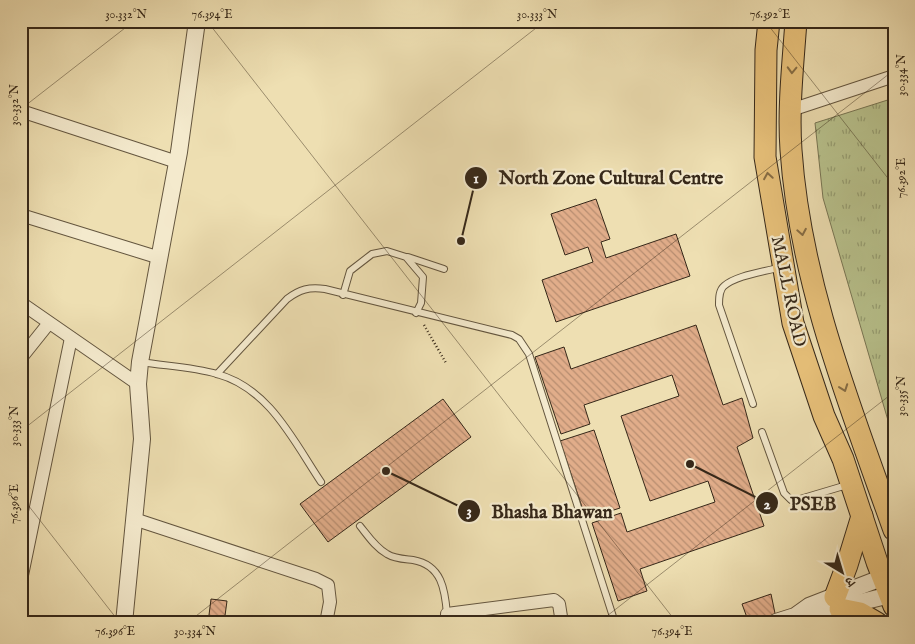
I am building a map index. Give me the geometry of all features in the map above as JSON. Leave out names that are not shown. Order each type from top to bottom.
[{"type":"main road","name":"MALL ROAD","points":[[769,21],[766,50],[765,157],[782,267],[793,323],[824,416],[852,484],[862,516],[891,589]]},
{"type":"main road","name":"MALL ROAD","points":[[796,21],[791,110],[791,149],[796,197],[808,272],[840,376],[886,492],[894,530]]},
{"type":"main road","points":[[862,516],[837,603],[877,623]]},
{"type":"street","points":[[124,623],[142,439],[138,384],[140,362],[177,162],[197,21]]},
{"type":"street","points":[[791,110],[894,76]]},
{"type":"street","points":[[21,111],[177,162]]},
{"type":"street","points":[[21,215],[160,258]]},
{"type":"street","points":[[21,303],[138,384]]},
{"type":"street","points":[[21,358],[49,323]]},
{"type":"street","points":[[21,580],[71,338]]},
{"type":"street","points":[[134,519],[316,579],[328,585],[330,602],[326,623]]},
{"type":"street","points":[[776,622],[795,616],[809,606],[837,603],[891,589]]},
{"type":"street","points":[[447,618],[554,600],[559,604],[562,623]]},
{"type":"lane","points":[[343,295],[350,271],[372,254],[387,251],[444,269]]},
{"type":"lane","points":[[406,257],[423,277],[421,303],[416,313]]},
{"type":"lane","points":[[753,404],[719,305],[720,293],[723,286],[739,279],[782,267]]},
{"type":"lane","points":[[217,374],[287,299],[298,291],[310,287],[325,289],[416,313],[512,335],[526,346],[616,623]]},
{"type":"lane","points":[[140,362],[217,374],[243,384],[258,394],[274,411],[321,482]]},
{"type":"lane","points":[[762,432],[784,493],[790,500],[800,499],[852,484]]},
{"type":"lane","points":[[360,526],[379,549],[388,555],[419,561],[434,570],[443,586],[447,618]]},
{"type":"path","points":[[416,313],[446,363]]},
{"type":"green space","points":[[894,98],[894,441],[823,198],[815,123]]},
{"type":"building","points":[[596,199],[610,239],[601,242],[606,258],[676,234],[690,276],[556,322],[542,280],[593,262],[588,247],[565,255],[551,214]]},
{"type":"building","points":[[696,325],[723,405],[742,398],[753,438],[737,447],[764,526],[640,569],[647,591],[618,601],[592,523],[621,513],[627,532],[715,502],[708,481],[650,501],[621,416],[679,396],[672,375],[584,405],[590,424],[561,434],[535,357],[564,347],[571,369]]},
{"type":"building","points":[[443,399],[471,437],[328,542],[300,504]]},
{"type":"building","points":[[594,430],[620,508],[586,519],[560,441]]},
{"type":"building","points":[[771,594],[777,623],[749,623],[742,604]]},
{"type":"building","points":[[211,599],[227,601],[224,623],[208,623]]},
{"type":"place","name":"North Zone Cultural Centre","points":[[461,241]]},
{"type":"place","name":"PSEB","points":[[690,464]]},
{"type":"place","name":"Bhasha Bhawan","points":[[386,471]]}]
